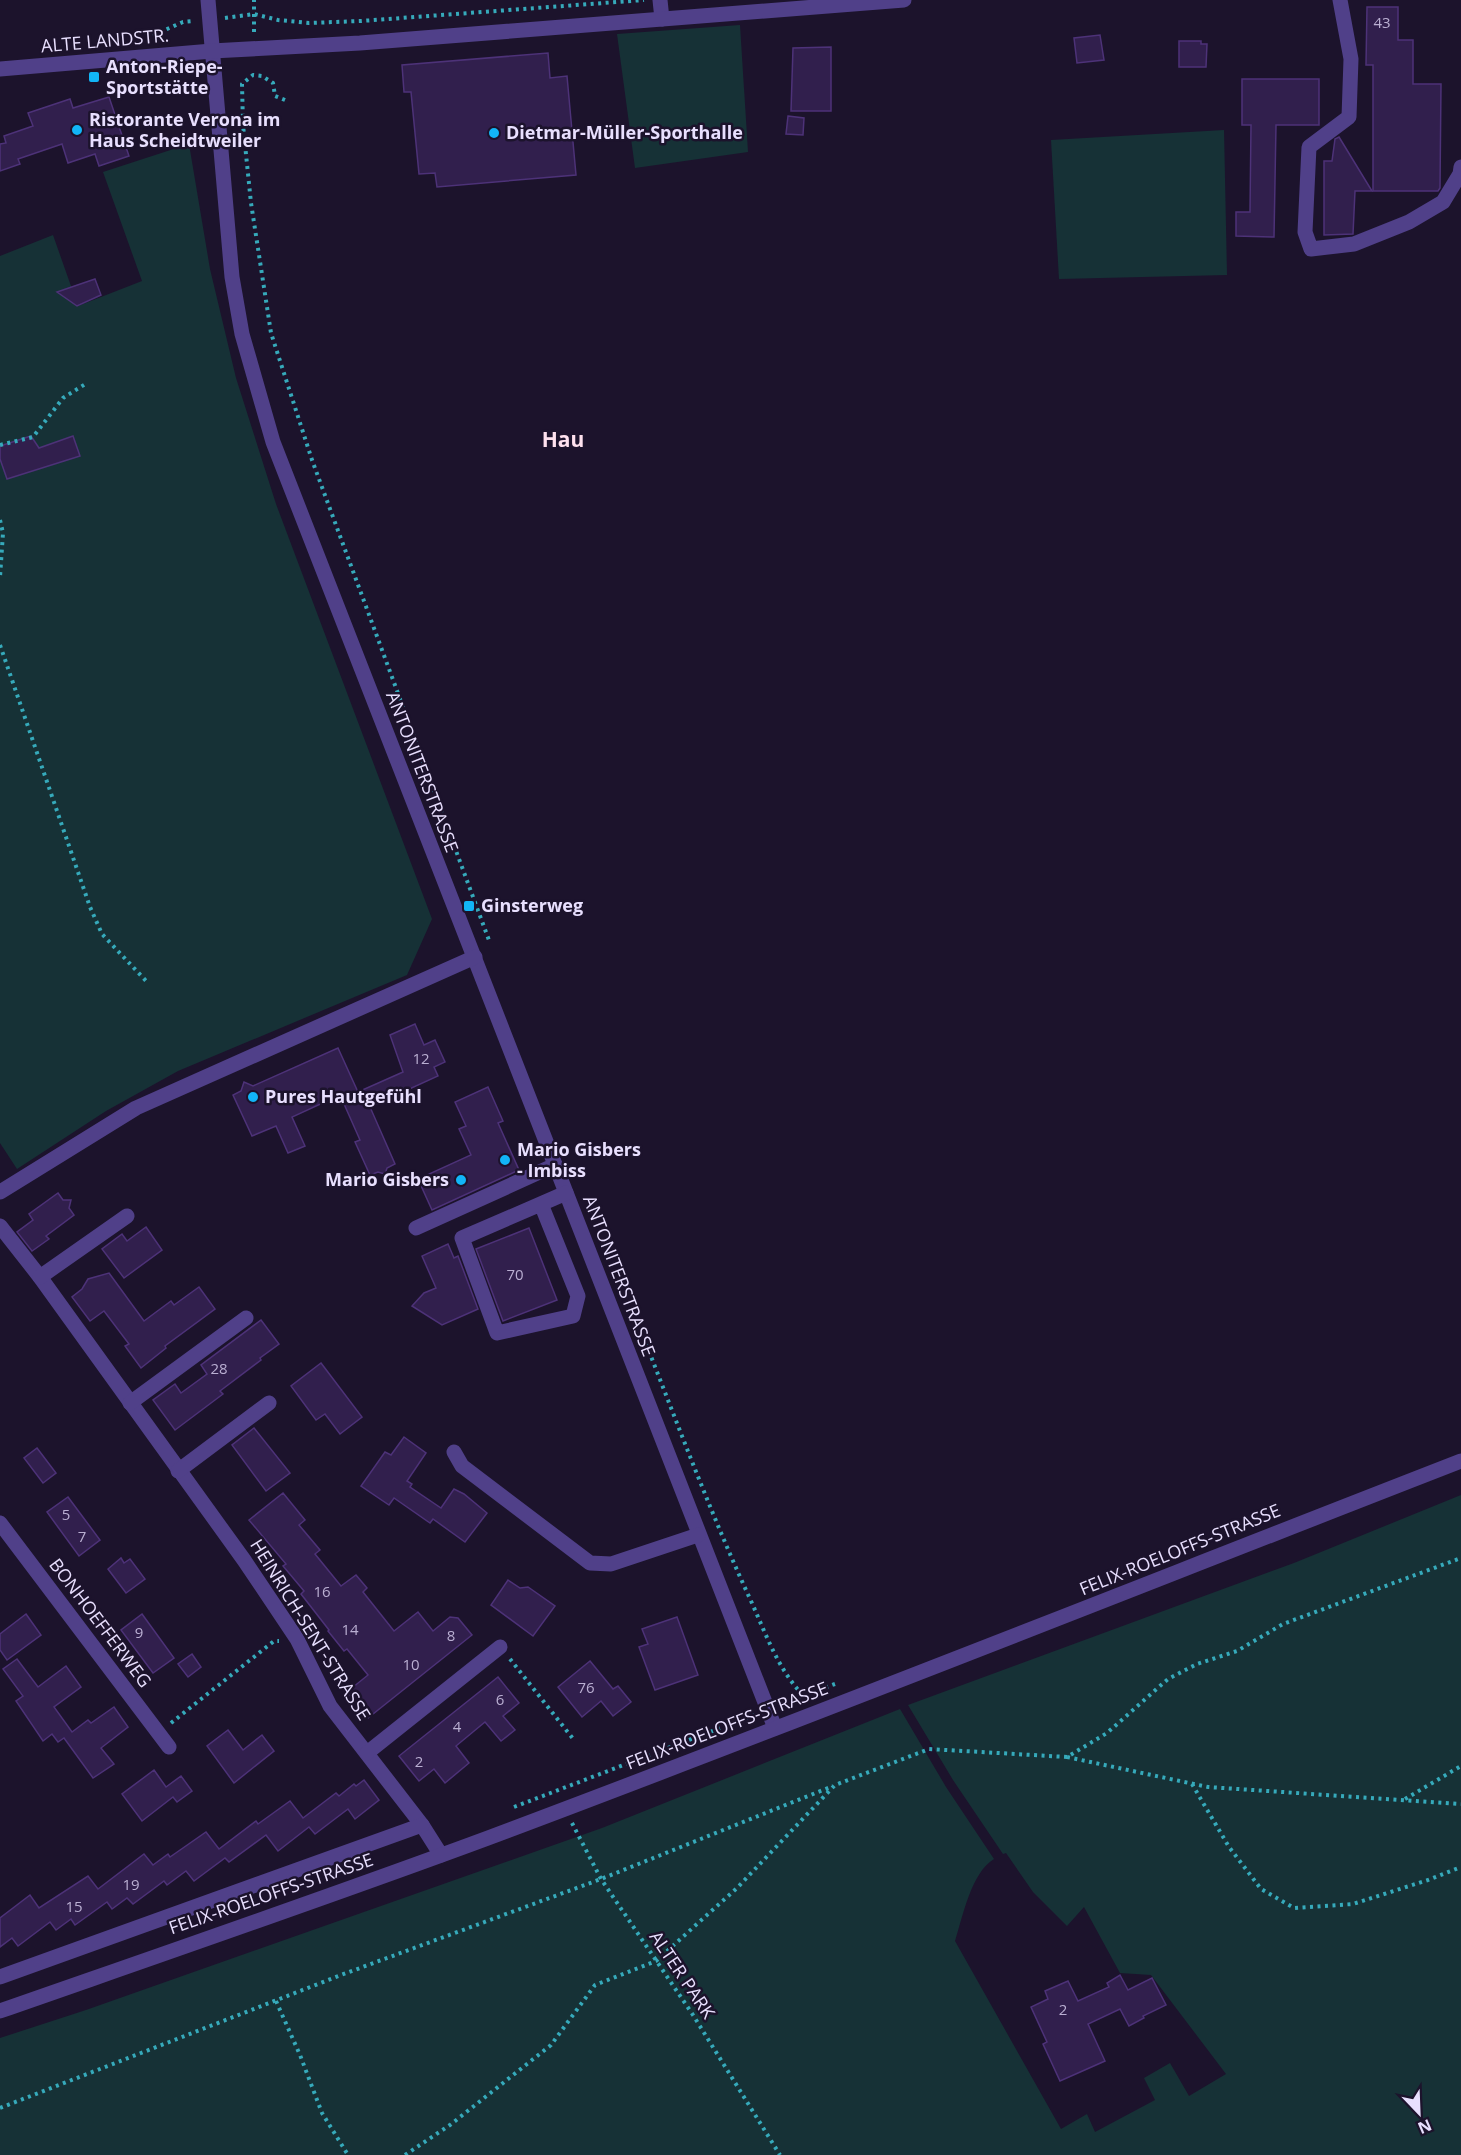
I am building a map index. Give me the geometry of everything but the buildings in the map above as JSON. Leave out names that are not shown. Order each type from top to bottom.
[{"type":"street","name":"ANTONITERSTRASSE","points":[[208,0],[217,126],[232,277],[240,325],[262,406],[278,453],[775,1728]]},
{"type":"street","points":[[660,0],[662,19],[904,0]]},
{"type":"street","points":[[1340,0],[1351,59],[1349,117],[1310,147],[1305,232],[1311,249],[1354,244],[1409,222],[1443,202],[1460,174],[1461,167]]},
{"type":"street","name":"ALTE LANDSTR.","points":[[0,69],[213,51],[360,43],[662,19]]},
{"type":"street","points":[[0,1192],[136,1108],[475,957]]},
{"type":"street","points":[[416,1228],[555,1165]]},
{"type":"street","points":[[541,1204],[578,1296],[573,1316],[497,1333],[462,1238],[566,1193]]},
{"type":"street","points":[[40,1277],[127,1215]]},
{"type":"street","name":"HEINRICH-SENT-STRASSE","points":[[0,1226],[40,1277],[244,1560],[297,1639],[330,1706],[422,1824],[441,1855]]},
{"type":"street","points":[[130,1403],[246,1318]]},
{"type":"street","points":[[178,1471],[269,1403]]},
{"type":"street","points":[[454,1452],[462,1466],[590,1563],[611,1564],[698,1535]]},
{"type":"street","name":"FELIX-ROELOFFS-STRASSE","points":[[0,2011],[441,1855],[564,1809],[1461,1461]]},
{"type":"street","name":"BONHOEFFERWEG","points":[[0,1523],[169,1746]]},
{"type":"street","name":"HEINRICH-SENT-STRASSE","points":[[367,1753],[500,1647]]},
{"type":"street","name":"FELIX-ROELOFFS-STRASSE","points":[[0,1977],[422,1824]]},
{"type":"path","points":[[254,0],[254,14]]},
{"type":"path","points":[[133,39],[158,33],[183,22],[254,14],[278,20],[309,23],[645,0]]},
{"type":"path","points":[[285,100],[275,96],[273,83],[262,76],[253,75],[242,84],[243,125],[251,203],[271,333],[312,460],[492,948]]},
{"type":"path","points":[[0,445],[33,437],[63,398],[87,383]]},
{"type":"path","points":[[0,520],[3,533],[0,577]]},
{"type":"path","points":[[0,645],[90,907],[102,934],[147,982]]},
{"type":"path","points":[[635,1315],[732,1560],[789,1681],[804,1696]]},
{"type":"path","points":[[1067,1757],[1107,1733],[1168,1679],[1197,1664],[1237,1651],[1283,1624],[1461,1558]]},
{"type":"path","points":[[159,1733],[274,1641],[297,1639]]},
{"type":"path","points":[[500,1647],[574,1740]]},
{"type":"path","points":[[0,2108],[601,1879],[929,1749],[1067,1757],[1208,1787],[1461,1804]]},
{"type":"path","points":[[1404,1800],[1461,1766]]},
{"type":"path","points":[[1192,1784],[1229,1847],[1260,1889],[1294,1908],[1353,1904],[1461,1867]]},
{"type":"path","points":[[405,2155],[450,2125],[551,2045],[595,1985],[656,1961],[737,1887],[835,1785]]},
{"type":"path","name":"ALTER PARK","points":[[564,1809],[601,1879],[693,2015],[780,2155]]},
{"type":"path","points":[[276,2001],[322,2113],[348,2155]]},
{"type":"green space","points":[[740,25],[748,152],[635,168],[617,34]]},
{"type":"green space","points":[[1224,130],[1227,275],[1059,279],[1051,140]]},
{"type":"green space","points":[[189,144],[210,269],[236,378],[276,504],[432,919],[407,975],[178,1071],[106,1111],[17,1169],[0,1143],[0,256],[53,235],[78,306],[142,281],[103,172]]},
{"type":"green space","points":[[1461,1495],[1461,2155],[0,2155],[0,2038],[86,2010],[602,1828],[900,1709],[946,1787],[994,1859],[979,1874],[955,1941],[1061,2129],[1087,2114],[1095,2132],[1155,2100],[1144,2078],[1170,2063],[1189,2096],[1226,2074],[1151,1975],[1120,1973],[1084,1907],[1067,1926],[1033,1892],[1006,1853],[1003,1854],[953,1780],[908,1705],[1294,1563]]},
{"type":"place","name":"Anton-Riepe- Sportstätte","points":[[94,77]]},
{"type":"place","name":"Ristorante Verona im Haus Scheidtweiler","points":[[77,130]]},
{"type":"place","name":"Dietmar-Müller-Sporthalle","points":[[494,133]]},
{"type":"place","name":"Ginsterweg","points":[[469,906]]},
{"type":"place","name":"Pures Hautgefühl","points":[[253,1097]]},
{"type":"place","name":"Mario Gisbers - Imbiss","points":[[505,1160]]},
{"type":"place","name":"Mario Gisbers","points":[[461,1180]]},
{"type":"district","name":"Hau","points":[[563,440]]}]
